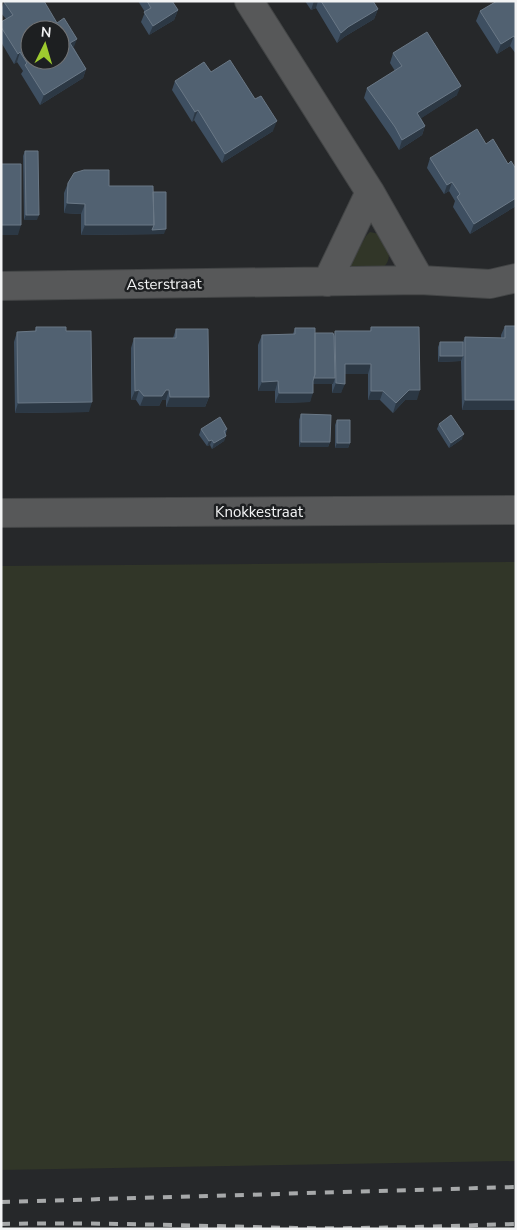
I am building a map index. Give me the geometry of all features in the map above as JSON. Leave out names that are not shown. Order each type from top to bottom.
[{"type":"street","points":[[248,1],[370,192],[420,280]]},
{"type":"street","points":[[327,282],[370,192]]},
{"type":"street","name":"Asterstraat","points":[[1,286],[420,280],[490,284],[516,278]]},
{"type":"street","name":"Knokkestraat","points":[[1,513],[516,510]]},
{"type":"green space","points":[[370,232],[379,234],[384,243],[389,255],[387,264],[383,268],[354,271],[350,264]]},
{"type":"green space","points":[[516,562],[516,1161],[1,1170],[1,566]]},
{"type":"building","points":[[5,1],[44,1],[55,20],[20,20],[20,52],[18,54],[1,27],[1,22],[13,15]]},
{"type":"building","points":[[147,1],[172,1],[178,10],[153,26],[144,12],[151,8]]},
{"type":"building","points":[[321,1],[373,1],[378,9],[341,33]]},
{"type":"building","points":[[497,1],[516,1],[516,39],[514,36],[501,44],[480,11]]},
{"type":"building","points":[[70,28],[77,39],[70,43]]},
{"type":"building","points":[[427,32],[461,86],[417,113],[425,126],[402,140],[367,88],[402,66],[393,53]]},
{"type":"building","points":[[70,43],[86,69],[44,95],[28,70],[70,70]]},
{"type":"building","points":[[230,60],[255,99],[261,96],[277,121],[225,154],[198,110],[195,112],[175,81],[204,62],[211,72]]},
{"type":"building","points":[[477,129],[486,144],[493,139],[508,164],[511,161],[516,169],[516,198],[474,224],[457,197],[460,194],[452,182],[447,185],[430,158]]},
{"type":"building","points":[[25,151],[38,151],[39,215],[26,215]]},
{"type":"building","points":[[1,164],[21,164],[21,225],[1,225]]},
{"type":"building","points":[[84,170],[109,170],[109,186],[153,186],[154,225],[85,225],[85,204],[67,203],[68,183],[74,173]]},
{"type":"building","points":[[153,192],[166,192],[166,229],[152,230],[154,225]]},
{"type":"building","points":[[505,326],[516,326],[516,400],[465,400],[465,337],[505,338]]},
{"type":"building","points":[[36,327],[66,327],[66,331],[91,331],[92,402],[18,403],[17,332],[36,331]]},
{"type":"building","points":[[371,327],[419,327],[420,390],[409,390],[396,403],[383,391],[371,391],[371,364],[345,364],[345,384],[336,383],[335,331],[371,331]]},
{"type":"building","points":[[295,328],[315,328],[313,393],[279,393],[278,381],[262,382],[262,335],[295,334]]},
{"type":"building","points":[[176,329],[208,329],[209,397],[170,397],[169,390],[166,390],[162,396],[144,396],[139,390],[135,391],[134,338],[176,338]]},
{"type":"building","points":[[315,333],[333,333],[335,378],[314,378]]},
{"type":"building","points":[[440,342],[463,342],[463,356],[440,356]]},
{"type":"building","points":[[301,414],[331,415],[330,442],[301,442]]},
{"type":"building","points":[[451,415],[464,434],[451,443],[439,424]]},
{"type":"building","points":[[220,417],[227,429],[224,431],[226,436],[214,443],[212,440],[209,441],[201,429]]},
{"type":"building","points":[[337,420],[350,420],[350,443],[337,443]]},
{"type":"railway","points":[[1,1202],[516,1187]]},
{"type":"railway","points":[[1,1224],[324,1228],[516,1224]]}]
